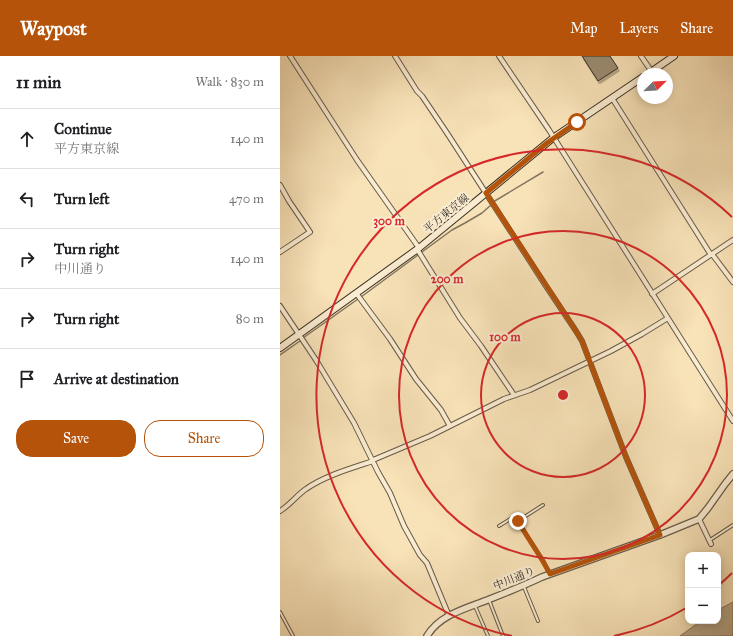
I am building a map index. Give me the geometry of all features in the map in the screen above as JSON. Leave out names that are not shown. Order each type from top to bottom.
[{"type":"main road","points":[[657,68],[674,56]]},
{"type":"main road","name":"平方東京線","points":[[280,348],[418,249],[553,138],[637,81]]},
{"type":"street","points":[[290,56],[357,160],[418,249],[460,318],[514,395]]},
{"type":"street","points":[[395,56],[417,91],[447,133],[582,341],[626,457],[660,535]]},
{"type":"street","points":[[499,56],[549,130],[733,421]]},
{"type":"street","points":[[641,56],[647,68]]},
{"type":"street","points":[[612,98],[711,255],[733,282]]},
{"type":"street","points":[[280,185],[310,232],[280,252]]},
{"type":"street","points":[[652,294],[733,240]]},
{"type":"street","points":[[356,293],[390,339],[416,379],[441,410],[450,426]]},
{"type":"street","points":[[280,306],[316,360],[349,414],[390,493],[407,532],[420,555],[427,563],[449,616]]},
{"type":"street","points":[[280,511],[308,487],[416,442],[514,395],[530,390],[590,362],[611,352],[668,318]]},
{"type":"street","name":"中川通り","points":[[427,636],[435,625],[449,616],[475,604],[550,574],[660,535],[699,519],[733,474]]},
{"type":"street","points":[[699,519],[710,542]]},
{"type":"lane","points":[[518,521],[544,505]]},
{"type":"lane","points":[[499,526],[515,517],[550,574]]},
{"type":"lane","points":[[710,542],[733,525]]},
{"type":"lane","points":[[523,586],[538,621]]},
{"type":"lane","points":[[489,599],[503,636]]},
{"type":"lane","points":[[475,604],[488,636]]},
{"type":"lane","points":[[280,612],[293,636]]},
{"type":"shaded area","points":[[733,602],[733,636],[680,636],[697,624],[721,624],[721,608]]},
{"type":"building","points":[[582,56],[610,56],[618,68],[598,81]]},
{"type":"waterway","points":[[493,202],[543,172]]},
{"type":"waterway","points":[[422,252],[452,230],[482,213],[491,205]]},
{"type":"waterway","points":[[361,297],[418,255]]},
{"type":"waterway","points":[[303,338],[358,299]]},
{"type":"waterway","points":[[280,355],[300,341]]},
{"type":"route","points":[[518,521],[550,574],[660,535],[626,457],[582,341],[486,193],[553,138],[577,122]]}]
